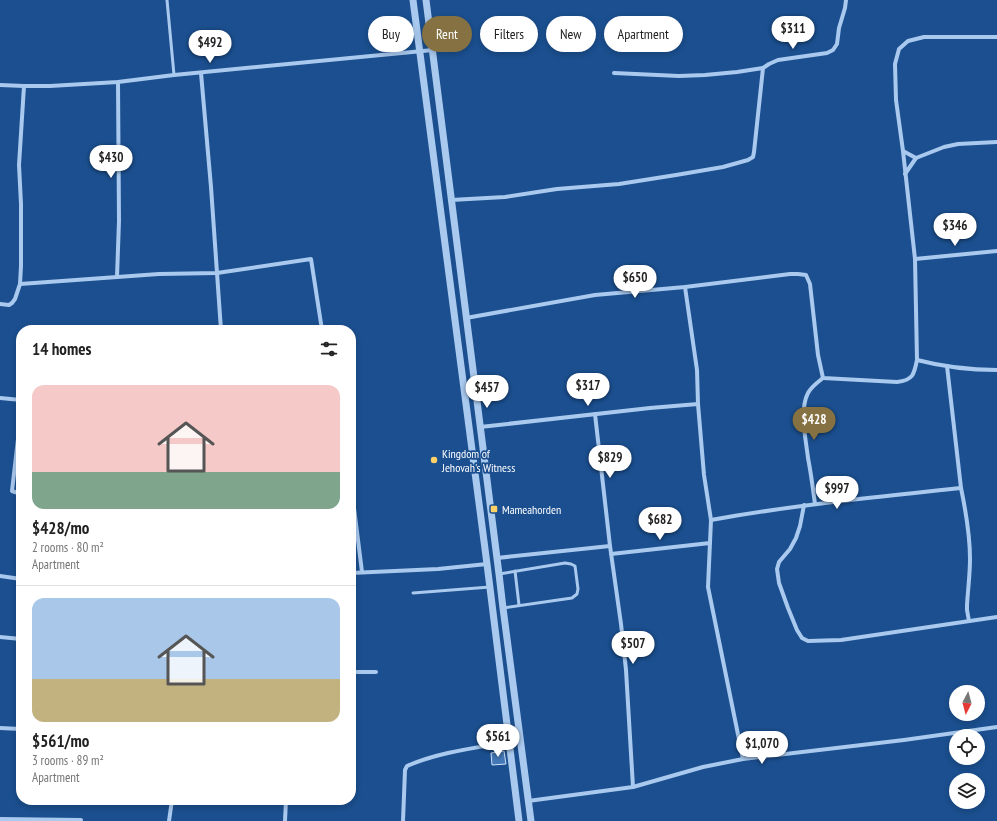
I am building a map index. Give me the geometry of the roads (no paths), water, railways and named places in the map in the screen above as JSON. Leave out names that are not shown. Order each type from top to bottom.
[{"type":"street","points":[[413,0],[490,586],[519,821]]},
{"type":"street","points":[[426,0],[428,16]]},
{"type":"street","points":[[614,73],[657,76],[704,75],[737,72],[763,68],[778,60],[827,53],[833,50],[837,44],[839,28],[846,0]]},
{"type":"street","points":[[815,504],[804,421],[805,400],[808,392],[823,378],[897,382],[908,380],[915,372],[917,360],[915,259],[896,100],[895,64],[899,49],[908,41],[924,36],[997,37]]},
{"type":"street","points":[[0,85],[82,85],[420,51]]},
{"type":"street","points":[[433,52],[531,821]]},
{"type":"street","points":[[451,200],[505,197],[619,184],[723,167],[748,160],[753,157],[754,152],[763,68]]},
{"type":"street","points":[[201,73],[221,325]]},
{"type":"street","points":[[117,277],[119,221],[118,82]]},
{"type":"street","points":[[0,304],[9,305],[12,303],[15,299],[20,284],[21,204],[19,165],[24,86]]},
{"type":"street","points":[[905,174],[916,158],[944,147],[958,144],[997,142]]},
{"type":"street","points":[[903,151],[916,158]]},
{"type":"street","points":[[915,259],[997,252]]},
{"type":"street","points":[[20,284],[159,274],[217,273],[311,259],[321,325]]},
{"type":"street","points":[[466,318],[596,295],[685,287],[790,274],[806,275],[812,292],[815,331],[823,378]]},
{"type":"street","points":[[685,287],[697,370],[698,404],[704,474],[711,520],[708,588],[743,759]]},
{"type":"street","points":[[917,360],[977,370],[997,370]]},
{"type":"street","points":[[946,366],[969,541],[970,559],[967,605],[969,620]]},
{"type":"street","points":[[0,398],[16,400]]},
{"type":"street","points":[[480,426],[698,404]]},
{"type":"street","points":[[595,414],[625,662],[633,787]]},
{"type":"street","points":[[16,456],[12,491],[16,492]]},
{"type":"street","points":[[711,520],[804,505],[961,488]]},
{"type":"street","points":[[804,505],[796,538],[790,549],[779,562],[777,569],[779,584],[796,630],[802,638],[808,641],[841,640],[997,616]]},
{"type":"street","points":[[356,524],[362,572]]},
{"type":"street","points":[[611,554],[710,543]]},
{"type":"street","points":[[497,558],[610,546]]},
{"type":"street","points":[[356,573],[438,569],[487,564]]},
{"type":"street","points":[[0,576],[16,578]]},
{"type":"street","points":[[0,637],[16,639]]},
{"type":"street","points":[[356,672],[376,672]]},
{"type":"street","points":[[0,728],[16,729]]},
{"type":"street","points":[[528,801],[633,787],[703,767],[743,759],[997,728]]},
{"type":"street","points":[[403,821],[405,770],[407,766],[454,752],[509,742]]},
{"type":"street","points":[[170,821],[172,805]]},
{"type":"street","points":[[285,821],[286,805]]},
{"type":"street","points":[[0,819],[81,820]]},
{"type":"lane","points":[[166,0],[174,75]]},
{"type":"lane","points":[[500,574],[565,563],[571,564],[575,566],[578,589],[577,594],[572,598],[503,608]]},
{"type":"lane","points":[[515,571],[519,605]]},
{"type":"lane","points":[[412,593],[490,586]]},
{"type":"place","name":"Kingdom of Jehovah's Witness","points":[[434,460]]},
{"type":"place","name":"Mameahorden","points":[[494,509]]}]
